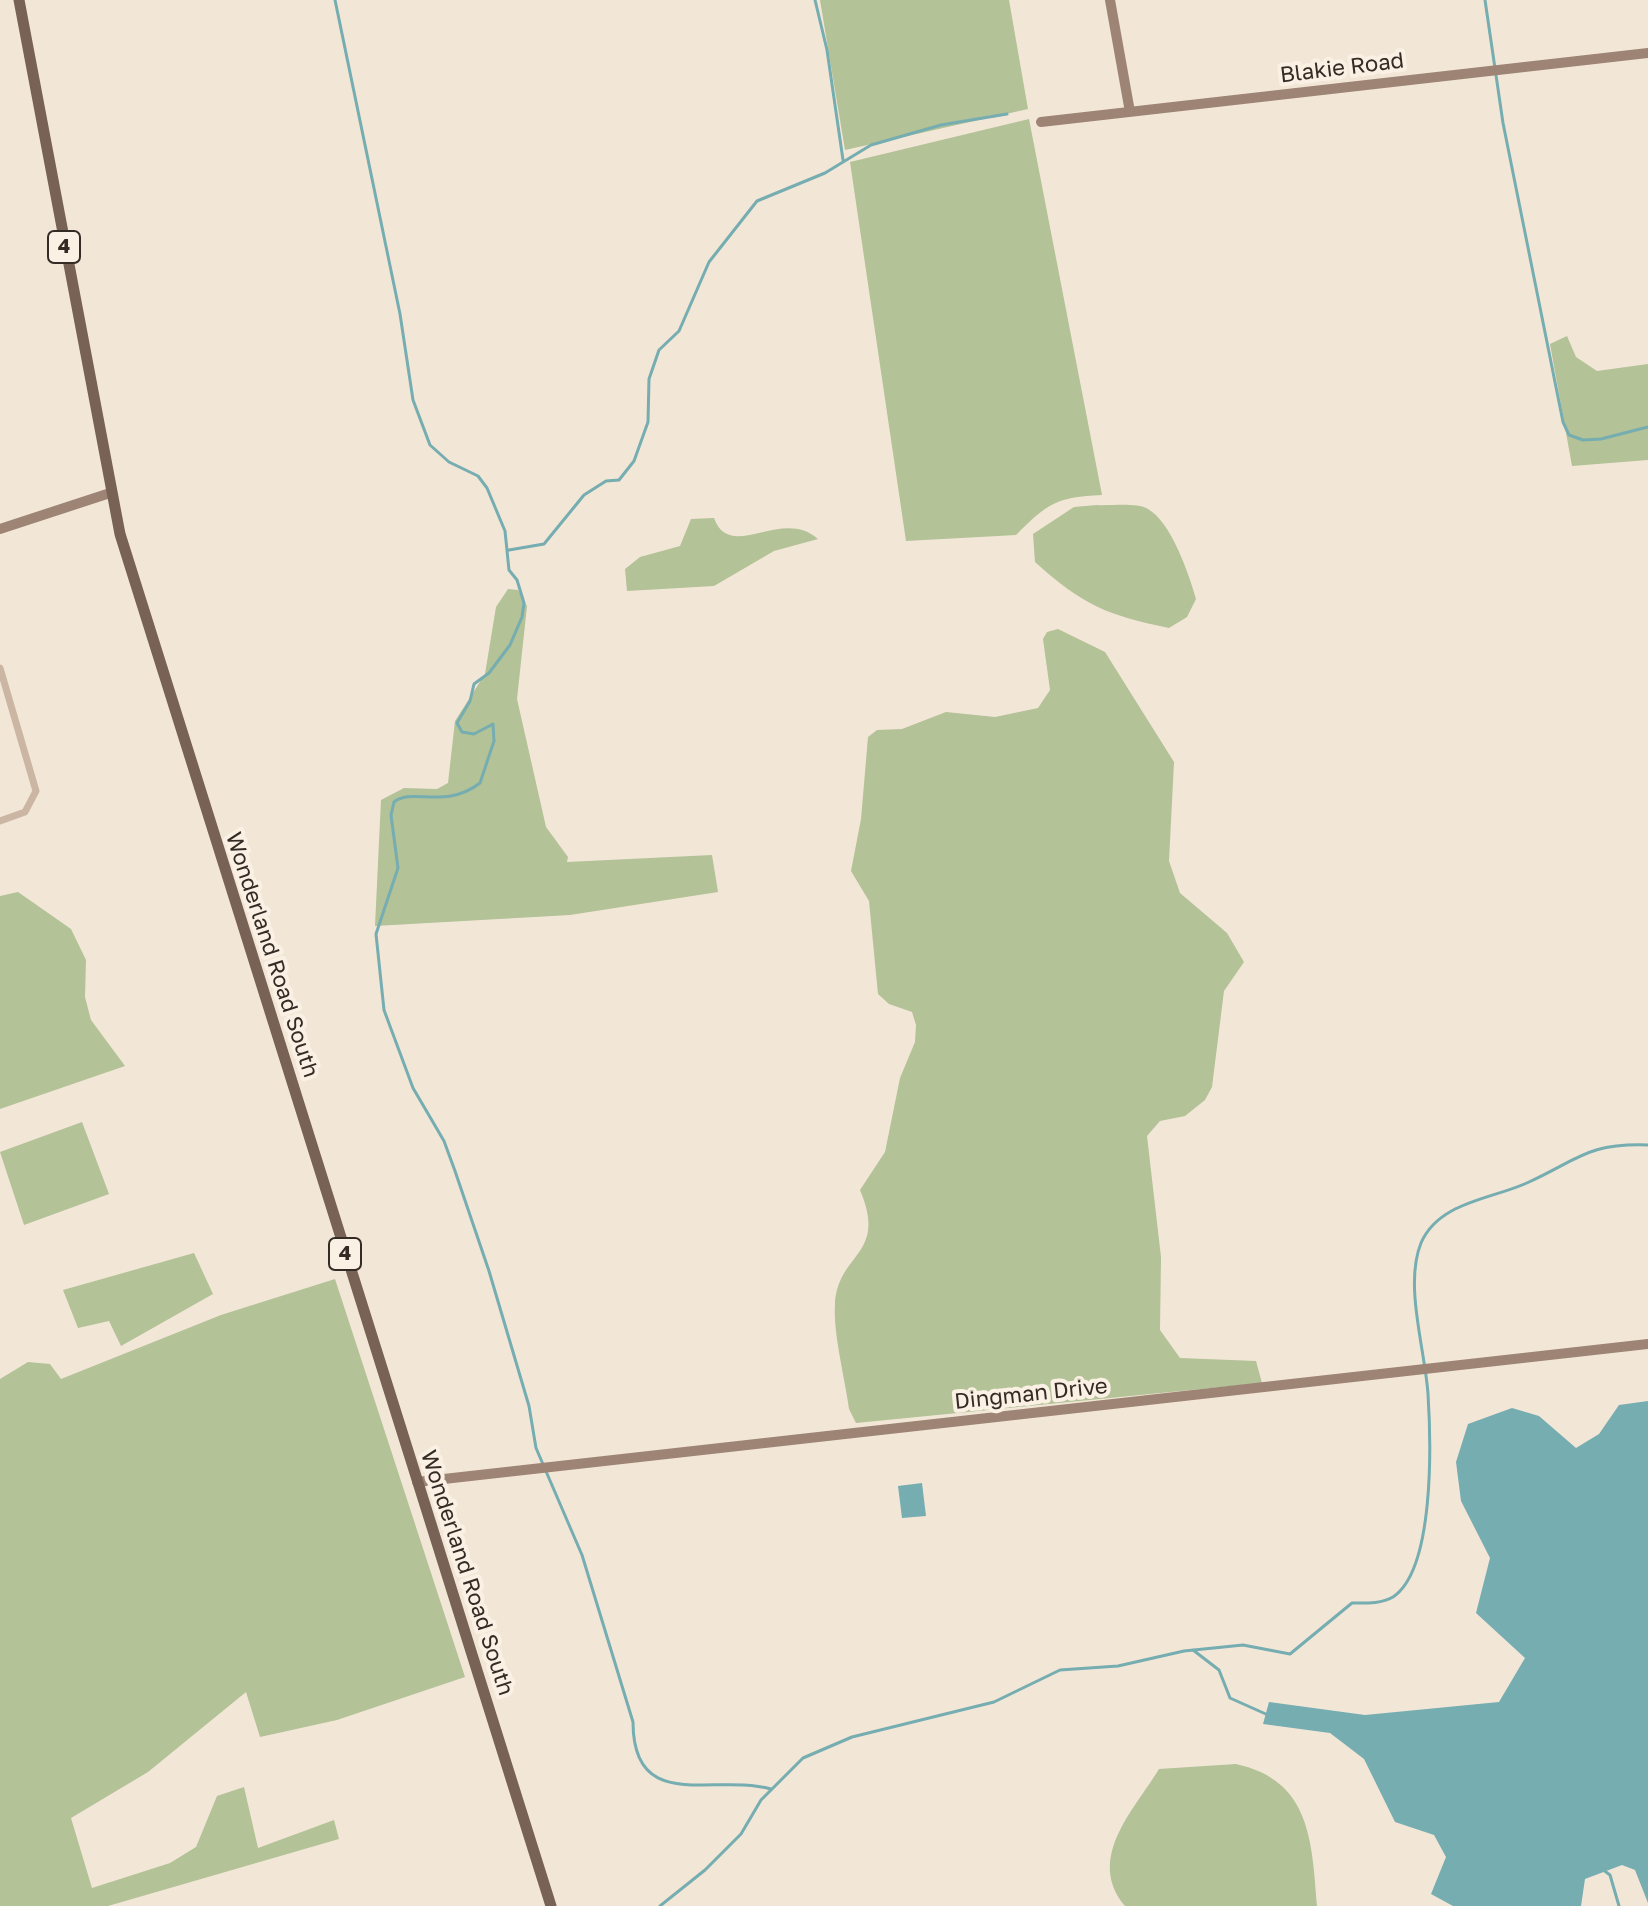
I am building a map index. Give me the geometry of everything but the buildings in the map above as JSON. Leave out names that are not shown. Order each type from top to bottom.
[{"type":"main road","name":"Wonderland Road South","points":[[19,0],[110,493],[140,603],[551,1906]]},
{"type":"street","points":[[1110,0],[1130,112]]},
{"type":"street","name":"Blakie Road","points":[[1041,122],[1648,53]]},
{"type":"street","points":[[0,529],[110,493]]},
{"type":"street","points":[[0,668],[36,791],[25,812],[0,821]]},
{"type":"street","name":"Dingman Drive","points":[[417,1482],[1648,1344]]},
{"type":"green space","points":[[820,0],[1009,0],[1028,109],[845,150]]},
{"type":"green space","points":[[1029,119],[1102,495],[1054,504],[1016,535],[906,541],[850,162]]},
{"type":"green space","points":[[1567,336],[1576,357],[1597,371],[1648,364],[1648,460],[1572,466],[1550,344]]},
{"type":"green space","points":[[1074,507],[1143,507],[1164,525],[1184,563],[1196,599],[1187,617],[1169,628],[1112,613],[1067,589],[1035,562],[1033,534]]},
{"type":"green space","points":[[714,518],[722,530],[732,536],[789,528],[804,530],[818,539],[774,551],[714,586],[627,591],[625,569],[640,557],[680,546],[691,519]]},
{"type":"green space","points":[[508,589],[518,590],[527,606],[517,699],[546,827],[568,857],[567,862],[712,855],[718,892],[570,915],[375,926],[381,800],[404,788],[437,789],[448,783],[455,721],[485,674],[496,607]]},
{"type":"green space","points":[[1058,629],[1105,652],[1174,762],[1169,861],[1180,893],[1227,933],[1244,962],[1224,991],[1212,1087],[1205,1100],[1185,1116],[1160,1121],[1147,1136],[1161,1257],[1160,1330],[1180,1358],[1256,1361],[1262,1383],[856,1423],[849,1409],[837,1342],[835,1304],[844,1274],[865,1241],[867,1212],[860,1190],[885,1152],[900,1078],[915,1042],[916,1025],[912,1012],[889,1004],[878,994],[869,901],[851,871],[861,819],[868,737],[877,730],[902,729],[946,712],[995,717],[1038,708],[1050,690],[1043,639],[1047,632]]},
{"type":"green space","points":[[18,892],[71,929],[86,960],[85,997],[91,1020],[125,1066],[0,1109],[0,896]]},
{"type":"green space","points":[[82,1122],[109,1194],[24,1225],[0,1152]]},
{"type":"green space","points":[[194,1253],[213,1294],[121,1346],[109,1321],[78,1328],[63,1290]]},
{"type":"green space","points":[[335,1279],[465,1677],[337,1720],[260,1737],[246,1692],[148,1772],[71,1818],[92,1888],[170,1863],[196,1847],[217,1796],[244,1787],[258,1848],[334,1820],[339,1839],[108,1906],[0,1906],[0,1379],[28,1362],[50,1364],[61,1379],[221,1315]]},
{"type":"green space","points":[[1236,1764],[1261,1772],[1279,1784],[1293,1799],[1309,1836],[1317,1906],[1125,1906],[1114,1888],[1110,1870],[1112,1852],[1127,1817],[1159,1769]]},
{"type":"water","points":[[1648,1401],[1648,1903],[1635,1870],[1622,1865],[1585,1879],[1581,1906],[1453,1906],[1431,1894],[1446,1857],[1434,1835],[1395,1822],[1364,1759],[1330,1733],[1263,1724],[1269,1702],[1365,1715],[1499,1702],[1525,1658],[1476,1613],[1490,1558],[1461,1501],[1456,1462],[1468,1424],[1512,1408],[1539,1416],[1576,1448],[1599,1434],[1619,1405]]},
{"type":"water","points":[[922,1483],[926,1516],[902,1518],[898,1486]]},
{"type":"waterway","points":[[335,0],[400,314],[413,400],[430,445],[449,462],[478,476],[487,488],[505,531],[509,570],[517,580],[524,603],[522,617],[510,645],[489,673],[474,684],[470,701],[457,723],[462,732],[474,734],[493,724],[494,741],[480,783],[454,795],[410,796],[394,802],[391,815],[398,868],[376,934],[384,1010],[413,1088],[444,1141],[455,1171],[529,1406],[536,1448],[582,1555],[633,1722],[637,1751],[646,1769],[661,1779],[680,1784],[748,1785],[771,1789]]},
{"type":"waterway","points":[[815,0],[827,50],[843,160]]},
{"type":"waterway","points":[[1485,0],[1503,123],[1563,422],[1569,435],[1583,440],[1601,439],[1648,427]]},
{"type":"waterway","points":[[509,550],[544,544],[584,495],[606,481],[619,480],[634,461],[648,422],[649,379],[659,350],[679,331],[709,262],[757,201],[825,173],[871,145],[941,125],[1007,114]]},
{"type":"waterway","points":[[660,1906],[705,1870],[741,1834],[761,1800],[803,1758],[852,1737],[994,1702],[1060,1670],[1118,1666],[1184,1651],[1243,1645],[1290,1654],[1352,1603],[1378,1602],[1393,1597],[1407,1582],[1417,1560],[1427,1503],[1430,1442],[1428,1394],[1414,1278],[1421,1243],[1429,1229],[1441,1218],[1469,1203],[1515,1188],[1597,1150],[1648,1145]]},
{"type":"waterway","points":[[1193,1650],[1219,1670],[1230,1698],[1268,1715]]},
{"type":"waterway","points":[[1602,1869],[1610,1875],[1619,1906]]}]
